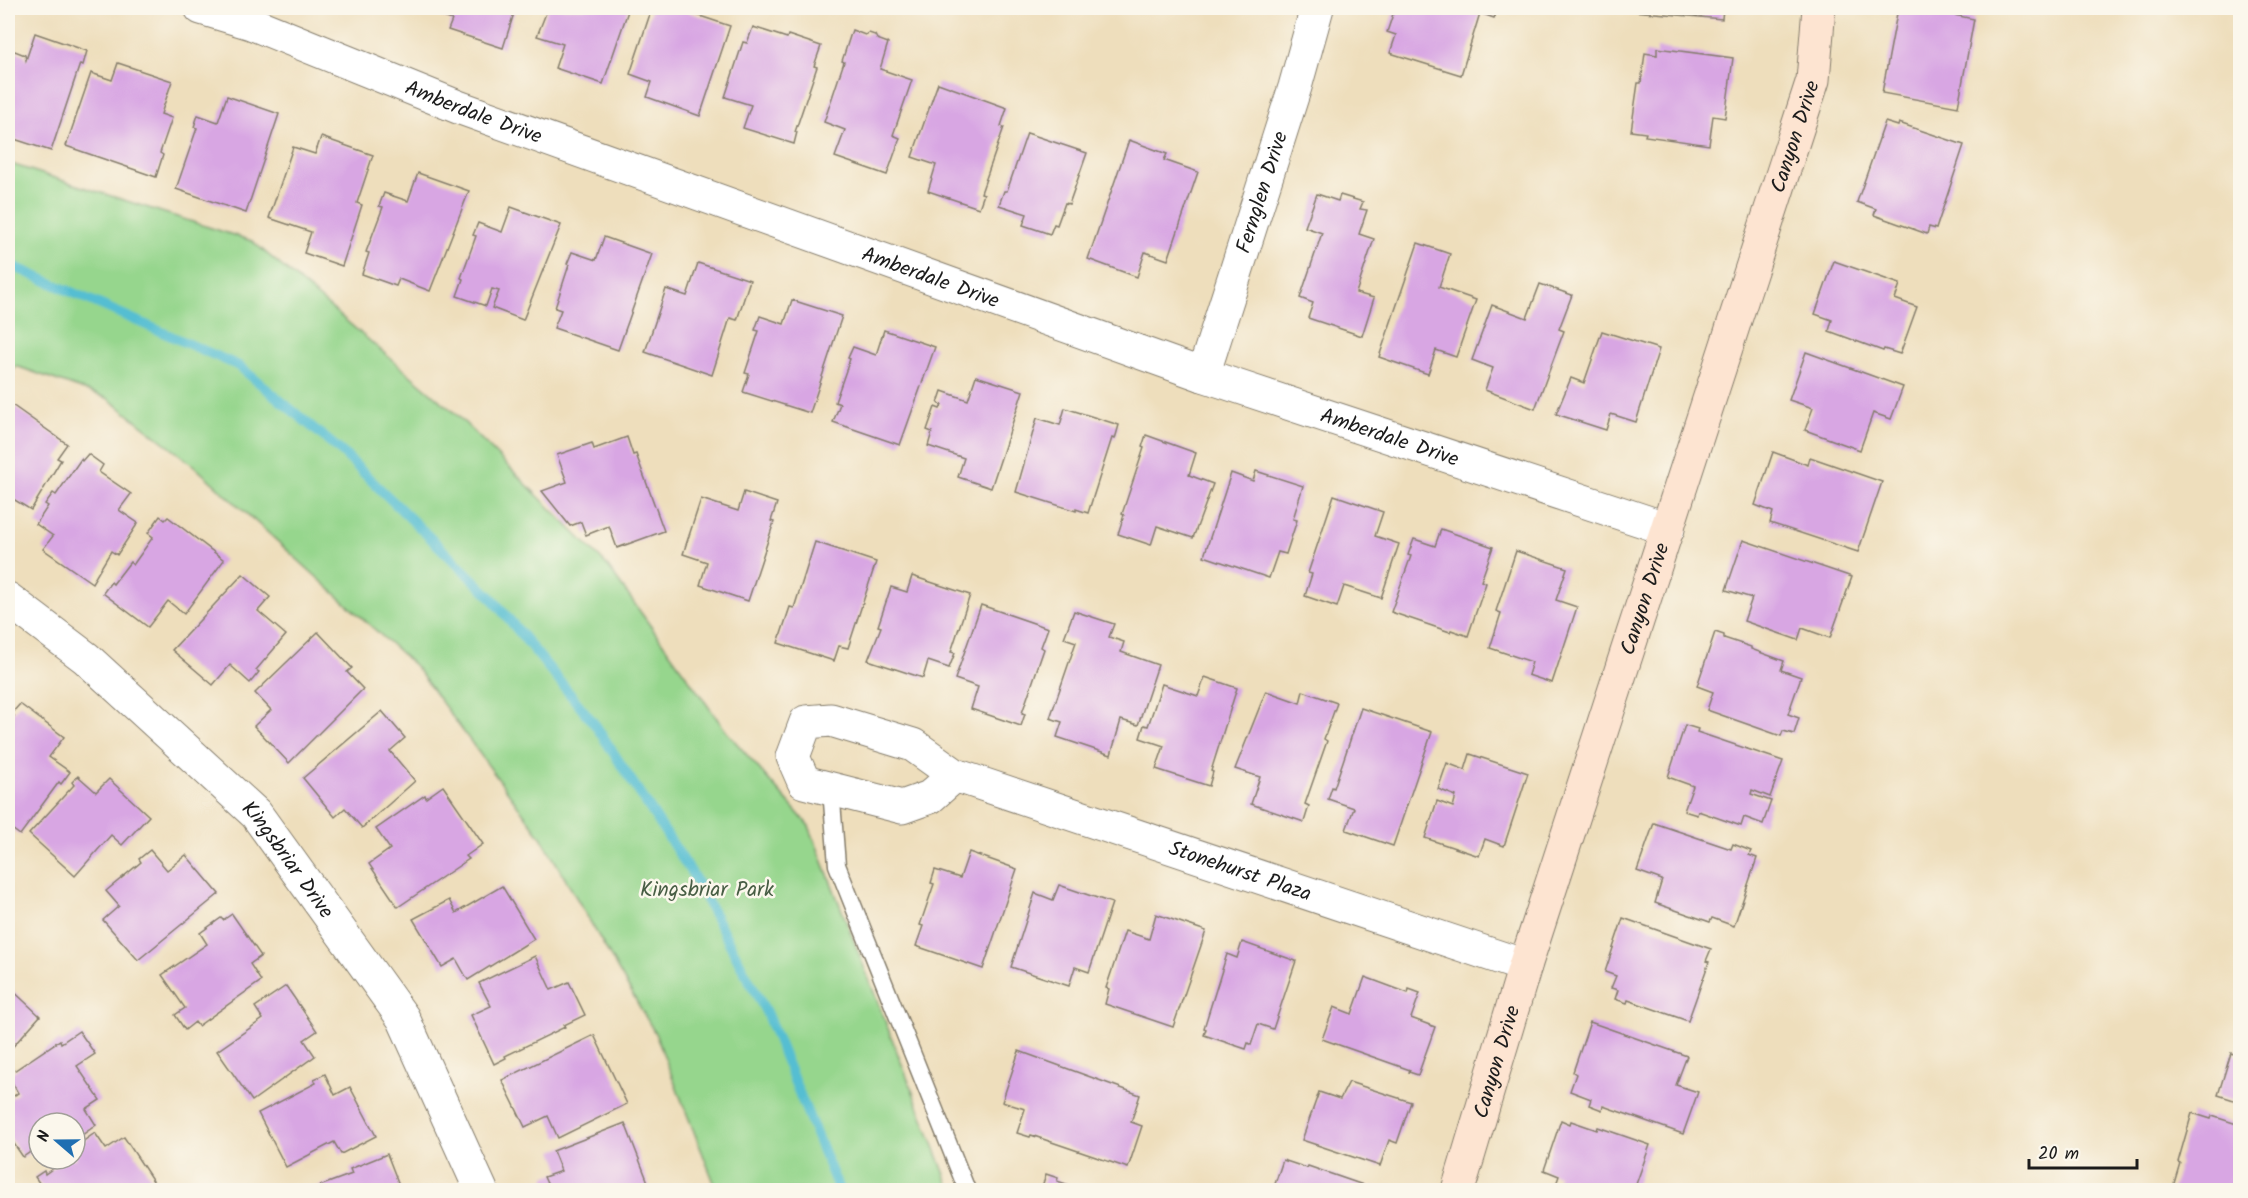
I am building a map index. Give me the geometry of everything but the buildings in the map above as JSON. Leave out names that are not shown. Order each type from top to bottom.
[{"type":"street","name":"Amberdale Drive","points":[[201,8],[251,23],[458,107],[1203,375],[1668,529]]},
{"type":"street","name":"Fernglen Drive","points":[[1203,375],[1295,87],[1317,8]]},
{"type":"street","name":"Canyon Drive","points":[[1458,1191],[1525,966],[1813,80],[1819,8]]},
{"type":"street","name":"Kingsbriar Drive","points":[[8,599],[86,658],[256,814],[403,1018],[481,1191]]},
{"type":"street","name":"Stonehurst Plaza","points":[[955,775],[930,797],[902,807],[804,782],[793,757],[806,722],[831,720],[913,745],[955,775],[1525,966]]},
{"type":"lane","points":[[831,789],[837,865],[967,1191]]},
{"type":"green space","name":"Kingsbriar Park","points":[[8,163],[252,241],[456,414],[606,564],[726,731],[809,826],[951,1190],[717,1190],[655,1033],[541,837],[415,666],[193,465],[107,398],[16,366],[8,378]]},
{"type":"waterway","points":[[8,264],[239,366],[342,452],[490,596],[596,726],[693,875],[766,1012],[839,1190]]}]
